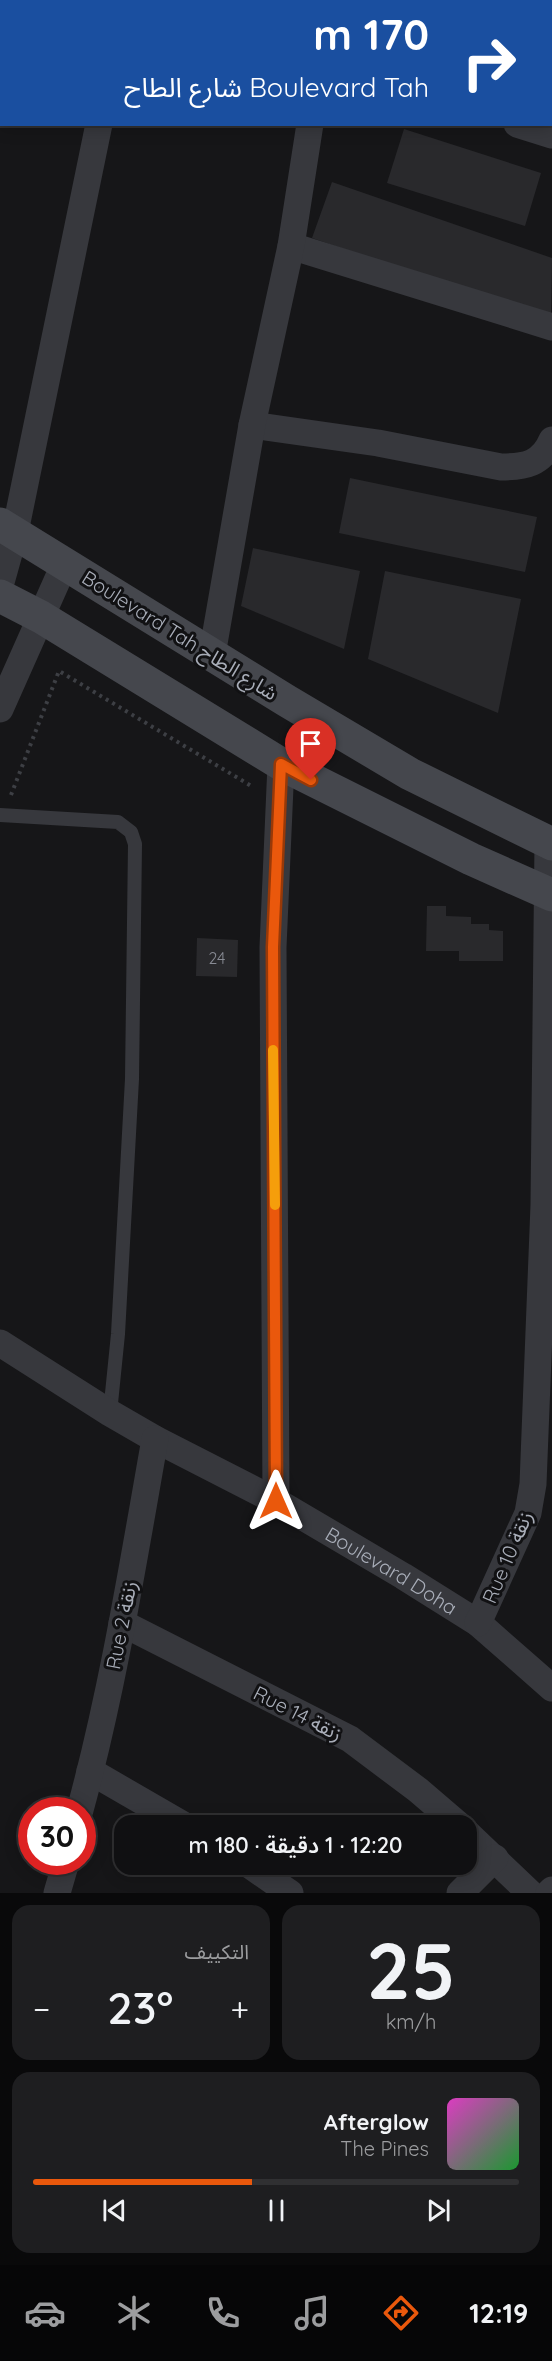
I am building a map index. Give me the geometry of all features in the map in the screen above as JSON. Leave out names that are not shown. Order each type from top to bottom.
[{"type":"street","points":[[0,586],[7,528],[99,126]]},
{"type":"street","points":[[212,655],[252,425],[291,246],[310,126]]},
{"type":"street","points":[[523,126],[552,135]]},
{"type":"street","points":[[291,246],[552,327]]},
{"type":"street","points":[[252,425],[378,443],[501,467],[516,467],[535,462],[543,456],[552,440]]},
{"type":"street","name":"Boulevard Tah شارع الطاح","points":[[7,528],[410,774],[550,843]]},
{"type":"street","points":[[0,710],[65,563]]},
{"type":"street","points":[[0,596],[41,617],[281,764],[422,835],[549,894]]},
{"type":"street","points":[[276,1501],[273,947],[281,764]]},
{"type":"street","name":"Rue 10 زنقة","points":[[478,1623],[528,1512],[533,1484],[544,1205],[550,843]]},
{"type":"street","name":"Boulevard Doha","points":[[0,1343],[110,1413],[155,1439],[276,1501],[478,1623],[552,1688]]},
{"type":"street","name":"Rue 2 زنقة","points":[[83,1797],[122,1623],[155,1439]]},
{"type":"street","name":"Rue 14 زنقة","points":[[122,1623],[350,1739],[447,1815]]},
{"type":"street","points":[[90,1772],[165,1815]]},
{"type":"street","points":[[477,1842],[530,1893]]},
{"type":"street","points":[[460,1893],[495,1858]]},
{"type":"street","points":[[57,1893],[62,1875]]},
{"type":"street","points":[[264,1875],[290,1893]]},
{"type":"lane","points":[[2,815],[118,822],[131,832],[135,844],[132,1079],[118,1334],[110,1413]]},
{"type":"path","points":[[2,815],[59,671],[279,802]]},
{"type":"building","points":[[404,129],[541,173],[525,226],[387,183]]},
{"type":"building","points":[[332,182],[552,258],[551,320],[312,238]]},
{"type":"building","points":[[350,478],[537,517],[525,572],[339,533]]},
{"type":"building","points":[[253,548],[360,571],[344,649],[241,606]]},
{"type":"building","points":[[385,571],[521,599],[498,713],[368,659]]},
{"type":"building","points":[[427,906],[446,906],[446,916],[471,917],[471,924],[489,924],[489,930],[503,931],[503,961],[459,961],[459,951],[426,951]]},
{"type":"building","points":[[197,938],[238,940],[237,977],[196,976]]},
{"type":"slow traffic","points":[[273,1050],[275,1205]]},
{"type":"route","points":[[276,1501],[273,947],[281,764],[311,780]]}]
